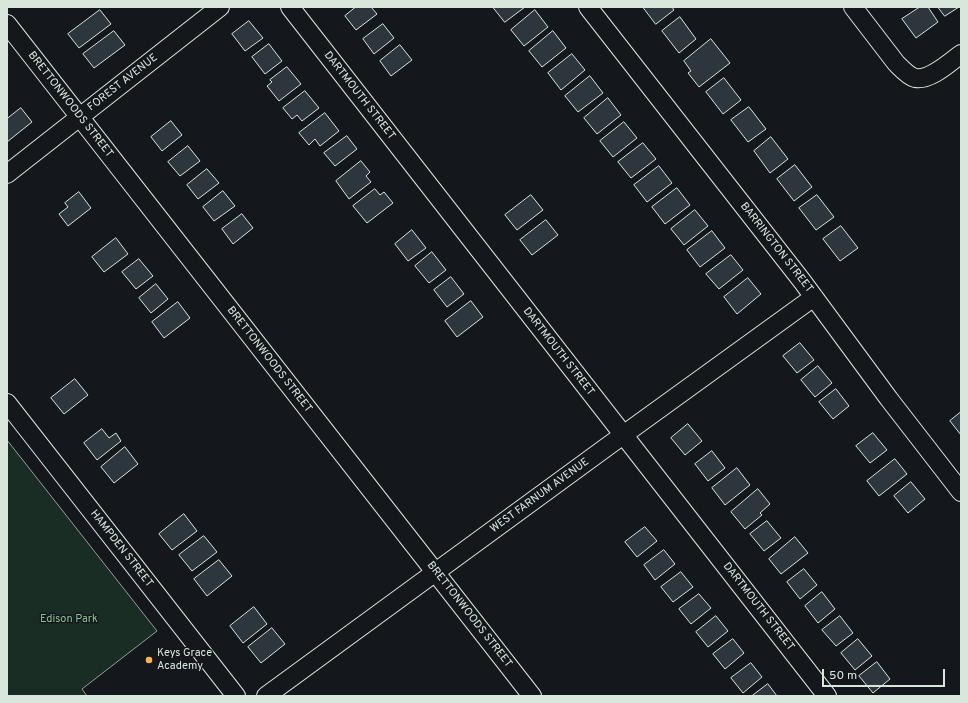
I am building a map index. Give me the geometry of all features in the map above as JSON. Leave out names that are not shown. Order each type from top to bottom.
[{"type":"street","name":"FOREST AVENUE","points":[[7,174],[220,7]]},
{"type":"street","name":"DARTMOUTH STREET","points":[[290,7],[828,696]]},
{"type":"street","name":"BARRINGTON STREET","points":[[588,7],[814,297],[889,399],[961,492]]},
{"type":"street","points":[[853,7],[896,62],[904,71],[915,78],[923,79],[930,76],[961,54]]},
{"type":"street","name":"BRETTONWOODS STREET","points":[[7,24],[532,696]]},
{"type":"street","name":"WEST FARNUM AVENUE","points":[[266,696],[814,297]]},
{"type":"street","name":"HAMPDEN STREET","points":[[7,403],[236,696]]},
{"type":"green space","name":"Edison Park","points":[[7,440],[157,631],[82,689],[87,696],[7,696]]},
{"type":"building","points":[[356,7],[371,7],[377,14],[356,30],[345,16]]},
{"type":"building","points":[[493,7],[525,7],[505,22]]},
{"type":"building","points":[[643,7],[672,7],[674,10],[656,24]]},
{"type":"building","points":[[920,7],[928,7],[938,22],[916,38],[902,19]]},
{"type":"building","points":[[938,7],[959,7],[945,16]]},
{"type":"building","points":[[100,10],[111,24],[79,48],[68,34]]},
{"type":"building","points":[[535,10],[548,27],[524,46],[511,30]]},
{"type":"building","points":[[680,17],[696,39],[679,53],[662,31]]},
{"type":"building","points":[[249,21],[263,38],[245,51],[232,34]]},
{"type":"building","points":[[383,24],[394,38],[374,54],[363,39]]},
{"type":"building","points":[[114,31],[125,45],[94,68],[83,54]]},
{"type":"building","points":[[553,31],[566,48],[542,67],[529,51]]},
{"type":"building","points":[[711,39],[730,63],[699,87],[688,73],[691,71],[684,61]]},
{"type":"building","points":[[269,44],[282,61],[265,74],[252,57]]},
{"type":"building","points":[[400,45],[412,60],[391,76],[380,61]]},
{"type":"building","points":[[572,54],[585,70],[561,90],[548,73]]},
{"type":"building","points":[[287,67],[301,84],[279,101],[267,86],[272,82],[270,80]]},
{"type":"building","points":[[590,76],[603,93],[578,112],[565,96]]},
{"type":"building","points":[[724,78],[741,100],[723,114],[706,92]]},
{"type":"building","points":[[305,91],[319,108],[302,121],[297,115],[292,119],[283,108]]},
{"type":"building","points":[[608,98],[621,115],[597,134],[584,118]]},
{"type":"building","points":[[749,107],[766,129],[748,142],[731,120]]},
{"type":"building","points":[[21,108],[32,122],[7,142],[7,119]]},
{"type":"building","points":[[325,113],[339,131],[320,146],[315,139],[309,145],[299,133]]},
{"type":"building","points":[[171,121],[182,135],[162,151],[151,137]]},
{"type":"building","points":[[624,122],[637,138],[613,157],[600,141]]},
{"type":"building","points":[[347,136],[357,149],[335,166],[324,153]]},
{"type":"building","points":[[771,137],[788,159],[770,173],[754,151]]},
{"type":"building","points":[[643,143],[656,159],[631,178],[618,162]]},
{"type":"building","points":[[188,146],[200,161],[180,176],[168,162]]},
{"type":"building","points":[[361,161],[370,172],[366,176],[371,182],[349,199],[336,181]]},
{"type":"building","points":[[795,165],[812,187],[794,201],[777,179]]},
{"type":"building","points":[[659,166],[672,183],[647,202],[634,185]]},
{"type":"building","points":[[207,169],[219,183],[198,199],[187,185]]},
{"type":"building","points":[[677,188],[690,205],[665,224],[652,207]]},
{"type":"building","points":[[375,189],[380,195],[384,192],[393,203],[367,223],[353,206]]},
{"type":"building","points":[[223,191],[235,206],[214,221],[203,207]]},
{"type":"building","points":[[79,192],[91,208],[68,226],[59,214],[68,207],[65,203]]},
{"type":"building","points":[[531,195],[543,210],[517,230],[505,215]]},
{"type":"building","points":[[817,195],[834,217],[816,230],[799,208]]},
{"type":"building","points":[[695,210],[708,226],[684,245],[671,229]]},
{"type":"building","points":[[242,214],[253,228],[233,244],[222,229]]},
{"type":"building","points":[[546,220],[558,235],[532,255],[520,240]]},
{"type":"building","points":[[841,226],[858,248],[840,261],[823,239]]},
{"type":"building","points":[[412,230],[426,248],[408,261],[395,244]]},
{"type":"building","points":[[712,231],[725,248],[700,267],[687,250]]},
{"type":"building","points":[[116,238],[128,254],[104,272],[92,257]]},
{"type":"building","points":[[432,252],[446,270],[429,283],[415,266]]},
{"type":"building","points":[[731,255],[743,270],[719,289],[706,274]]},
{"type":"building","points":[[139,259],[153,276],[136,289],[122,272]]},
{"type":"building","points":[[451,277],[464,294],[447,307],[434,290]]},
{"type":"building","points":[[748,278],[761,294],[737,314],[724,297]]},
{"type":"building","points":[[156,284],[168,299],[151,313],[139,298]]},
{"type":"building","points":[[471,301],[483,317],[457,337],[445,321]]},
{"type":"building","points":[[178,302],[190,318],[164,338],[152,322]]},
{"type":"building","points":[[800,343],[814,360],[797,373],[783,356]]},
{"type":"building","points":[[818,366],[832,383],[815,397],[801,380]]},
{"type":"building","points":[[75,379],[88,395],[64,414],[51,398]]},
{"type":"building","points":[[836,389],[849,406],[833,419],[819,402]]},
{"type":"building","points":[[961,412],[961,435],[950,421]]},
{"type":"building","points":[[688,424],[702,441],[685,455],[671,438]]},
{"type":"building","points":[[102,429],[109,438],[116,433],[121,441],[97,460],[84,443]]},
{"type":"building","points":[[873,433],[887,450],[870,463],[856,446]]},
{"type":"building","points":[[125,447],[138,464],[114,483],[101,467]]},
{"type":"building","points":[[712,451],[725,468],[708,481],[695,464]]},
{"type":"building","points":[[895,459],[907,474],[879,496],[867,481]]},
{"type":"building","points":[[737,468],[750,485],[725,505],[712,488]]},
{"type":"building","points":[[911,482],[925,499],[908,513],[894,496]]},
{"type":"building","points":[[758,489],[770,504],[760,513],[762,515],[745,529],[731,512]]},
{"type":"building","points":[[184,514],[197,531],[172,550],[159,534]]},
{"type":"building","points":[[767,521],[781,538],[764,551],[750,534]]},
{"type":"building","points":[[645,527],[657,541],[637,557],[625,542]]},
{"type":"building","points":[[204,536],[217,552],[192,571],[179,555]]},
{"type":"building","points":[[795,537],[808,553],[781,574],[769,559]]},
{"type":"building","points":[[664,550],[675,564],[655,580],[644,565]]},
{"type":"building","points":[[219,560],[232,576],[207,596],[194,579]]},
{"type":"building","points":[[804,569],[817,585],[800,599],[787,582]]},
{"type":"building","points":[[681,572],[693,587],[673,602],[661,587]]},
{"type":"building","points":[[822,592],[835,609],[818,623],[805,606]]},
{"type":"building","points":[[699,594],[711,608],[691,624],[679,609]]},
{"type":"building","points":[[254,607],[267,624],[243,643],[230,626]]},
{"type":"building","points":[[716,616],[728,631],[708,647],[696,632]]},
{"type":"building","points":[[840,616],[853,633],[836,646],[822,630]]},
{"type":"building","points":[[272,628],[285,644],[261,663],[248,647]]},
{"type":"building","points":[[733,639],[744,653],[725,669],[713,654]]},
{"type":"building","points":[[858,639],[872,656],[855,670],[841,653]]},
{"type":"building","points":[[877,662],[890,679],[873,693],[859,676]]},
{"type":"building","points":[[751,663],[762,677],[743,693],[731,678]]},
{"type":"building","points":[[768,684],[777,696],[752,696]]},
{"type":"place","name":"Keys Grace Academy","points":[[149,660]]}]
